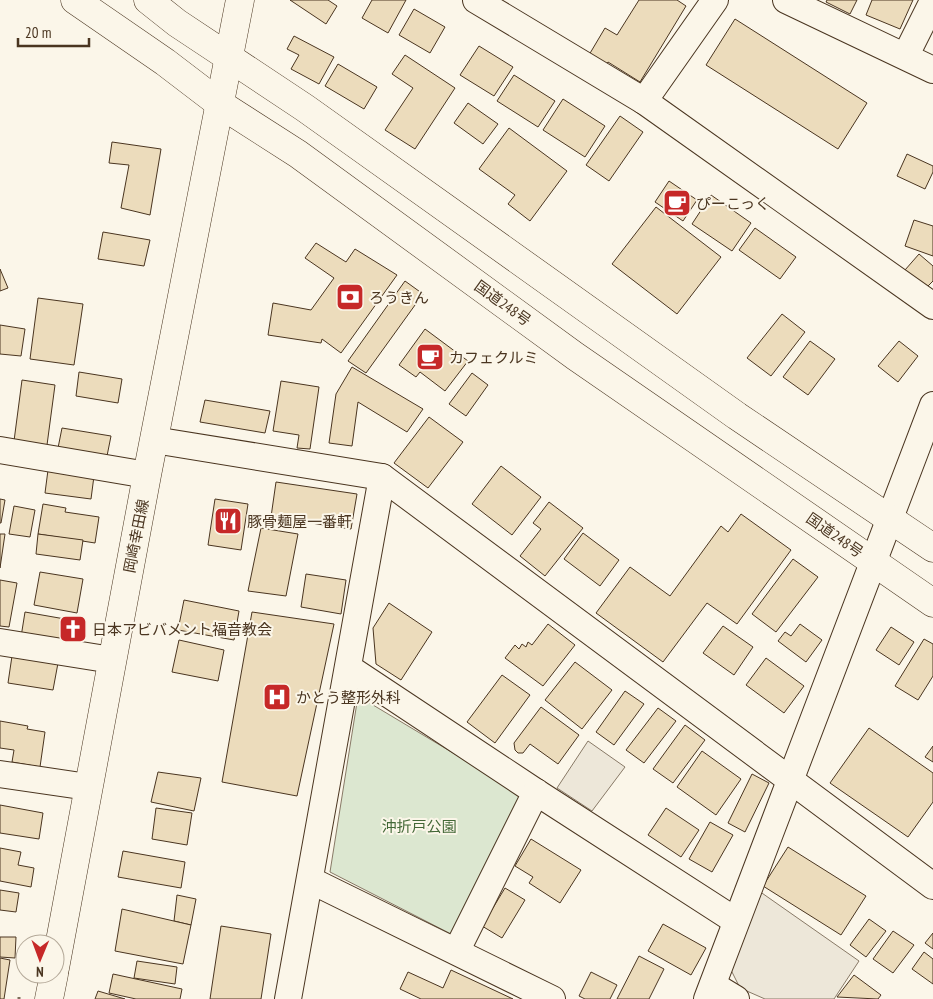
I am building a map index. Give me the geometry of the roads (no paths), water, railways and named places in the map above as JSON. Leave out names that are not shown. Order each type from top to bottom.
[{"type":"main road","name":"国道248号","points":[[75,0],[165,62],[220,104],[298,154],[575,356],[933,603]]},
{"type":"main road","points":[[148,0],[228,57],[305,108],[737,416],[933,548]]},
{"type":"main road","name":"岡崎幸田線","points":[[61,934],[147,475],[240,0]]},
{"type":"main road","points":[[49,999],[52,984]]},
{"type":"street","points":[[476,0],[644,101],[933,306]]},
{"type":"street","points":[[644,101],[715,0]]},
{"type":"street","points":[[786,0],[906,55],[933,70]]},
{"type":"street","points":[[906,55],[933,1]]},
{"type":"street","points":[[736,999],[710,992],[792,781],[933,405]]},
{"type":"street","points":[[154,440],[382,477],[933,886]]},
{"type":"street","points":[[0,450],[147,475]]},
{"type":"street","points":[[288,999],[382,477]]},
{"type":"street","points":[[0,642],[112,660]]},
{"type":"street","points":[[349,668],[736,921]]},
{"type":"street","points":[[0,774],[88,787]]},
{"type":"street","points":[[457,950],[536,792]]},
{"type":"street","points":[[310,880],[457,950],[552,999]]},
{"type":"place","name":"ぴーこっく","points":[[677,203]]},
{"type":"place","name":"ろうきん","points":[[350,297]]},
{"type":"place","name":"カフェクルミ","points":[[430,357]]},
{"type":"place","name":"豚骨麺屋一番軒","points":[[228,521]]},
{"type":"place","name":"日本アビバメント福音教会","points":[[73,629]]},
{"type":"place","name":"かとう整形外科","points":[[277,697]]},
{"type":"park label","name":"沖折戸公園","points":[[419,826]]}]
